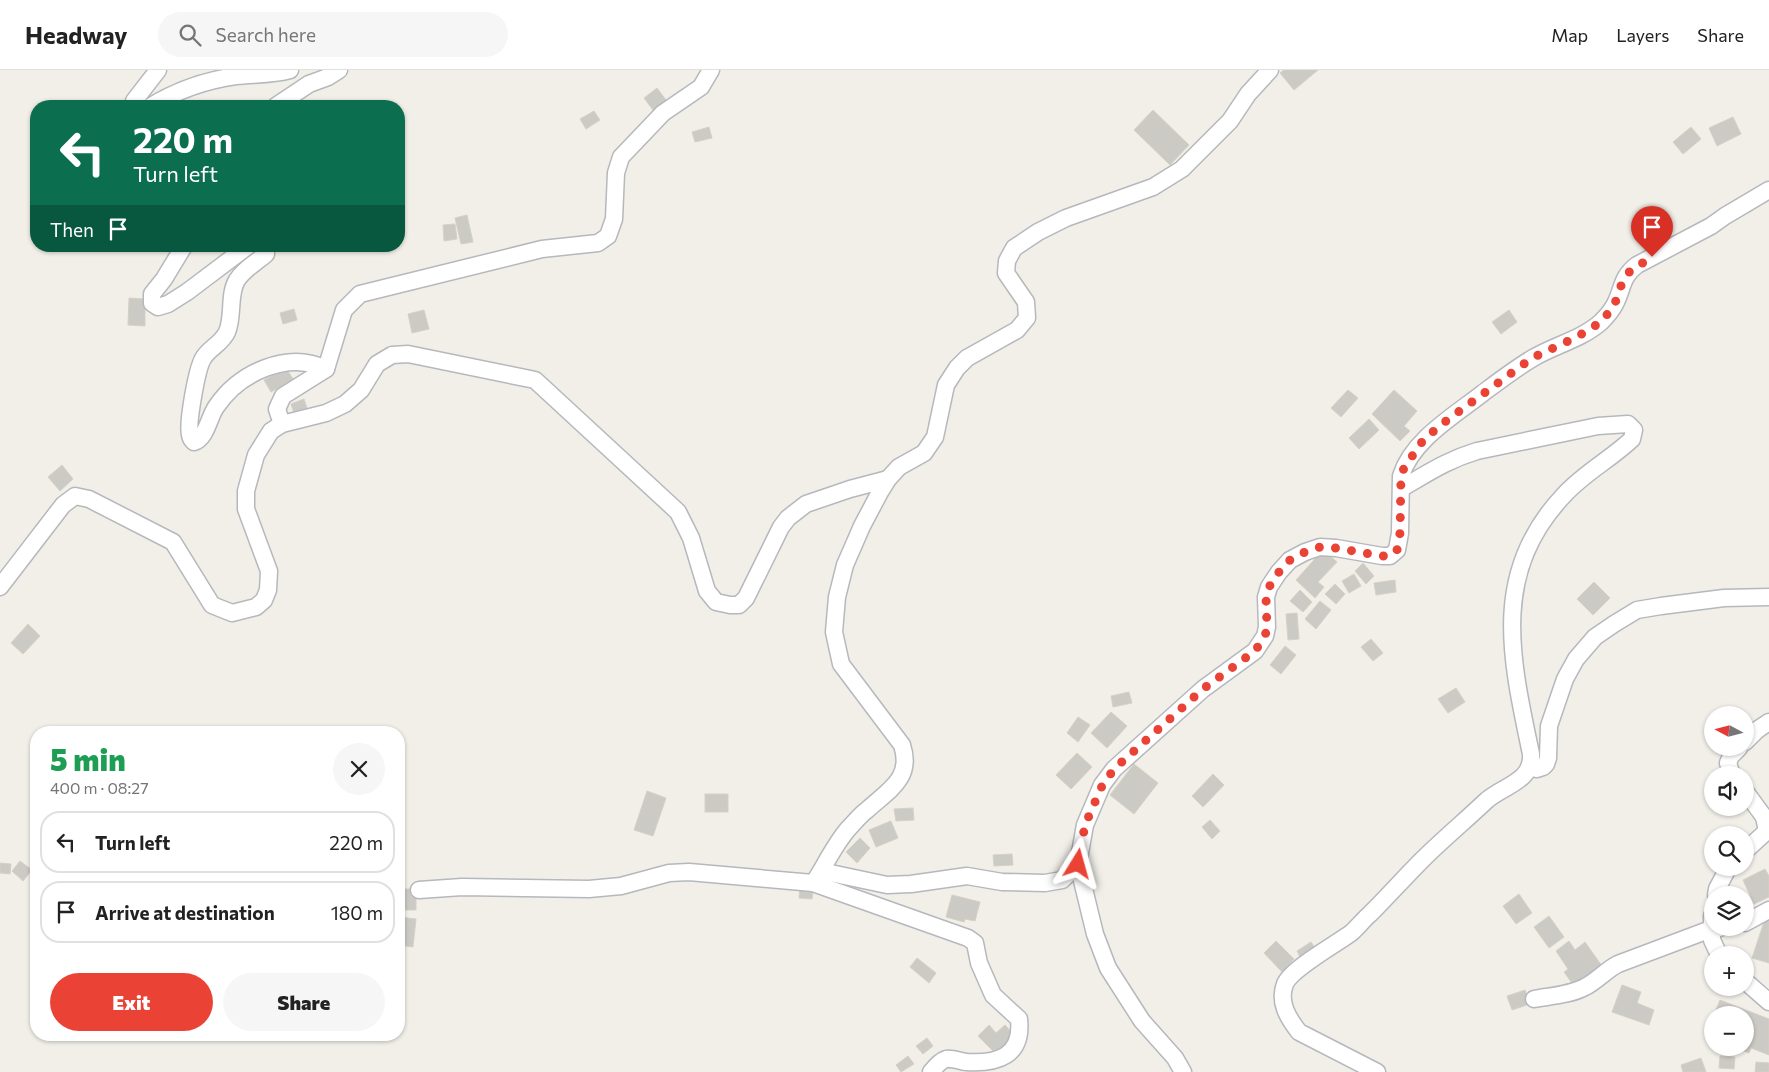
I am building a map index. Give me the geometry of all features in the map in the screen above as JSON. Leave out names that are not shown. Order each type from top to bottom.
[{"type":"street","points":[[135,100],[158,70]]},
{"type":"street","points":[[163,100],[184,90],[217,80],[236,76],[274,74],[290,70]]},
{"type":"street","points":[[285,100],[309,84],[328,77],[339,70]]},
{"type":"street","points":[[282,424],[277,409],[283,396],[326,369],[344,310],[360,294],[542,250],[598,243],[608,236],[614,219],[616,173],[621,157],[663,113],[701,87],[711,70]]},
{"type":"street","points":[[817,877],[836,844],[846,832],[866,811],[890,791],[899,780],[904,769],[906,757],[902,745],[841,664],[834,632],[838,596],[845,565],[862,526],[888,479],[899,468],[924,453],[935,438],[946,386],[957,368],[967,358],[1017,330],[1026,318],[1026,302],[1006,273],[1007,261],[1014,248],[1038,232],[1066,218],[1136,194],[1168,179],[1182,169],[1230,121],[1248,94],[1270,70]]},
{"type":"street","points":[[1183,1072],[1175,1058],[1142,1021],[1108,968],[1095,934],[1078,864],[1085,825],[1102,786],[1114,769],[1203,689],[1248,658],[1260,644],[1267,628],[1266,597],[1269,587],[1290,560],[1320,547],[1390,556],[1397,550],[1402,488],[1401,476],[1404,468],[1424,439],[1532,358],[1577,337],[1601,322],[1614,306],[1622,283],[1630,271],[1711,226],[1769,190]]},
{"type":"street","points":[[182,252],[152,294],[154,305],[163,306],[181,296],[240,252]]},
{"type":"street","points":[[266,252],[236,282],[226,334],[204,357],[200,366],[191,414],[191,438],[194,442],[200,439],[215,408],[234,385],[263,369],[277,364],[298,361],[326,369]]},
{"type":"street","points":[[0,587],[62,505],[75,496],[89,499],[174,542],[212,606],[232,613],[256,607],[264,600],[268,590],[270,571],[246,509],[246,491],[256,455],[271,431],[282,424],[326,413],[345,404],[361,390],[377,364],[392,356],[408,354],[535,380],[678,512],[691,538],[707,591],[716,602],[739,605],[746,598],[781,527],[788,518],[806,504],[850,489],[888,479]]},
{"type":"street","points":[[1378,1072],[1299,1032],[1291,1022],[1283,1004],[1282,996],[1286,982],[1304,965],[1352,932],[1442,841],[1496,793],[1522,778],[1530,767],[1530,754],[1514,658],[1511,625],[1514,591],[1520,565],[1530,540],[1545,517],[1565,493],[1632,439],[1634,430],[1628,424],[1598,426],[1477,451],[1459,456],[1440,465],[1402,488]]},
{"type":"street","points":[[1530,767],[1537,769],[1546,764],[1548,758],[1549,726],[1565,679],[1576,659],[1595,637],[1637,610],[1724,598],[1769,597]]},
{"type":"street","points":[[1754,734],[1769,722]]},
{"type":"street","points":[[1754,803],[1764,817],[1767,831],[1754,843]]},
{"type":"street","points":[[418,890],[462,887],[588,889],[621,886],[669,873],[689,872],[817,877],[887,885],[910,884],[967,876],[1002,882],[1045,883],[1062,880],[1078,864]]},
{"type":"street","points":[[817,877],[968,938],[974,943],[979,962],[993,995],[1018,1019],[1018,1037],[1012,1052],[996,1061],[965,1062],[948,1059],[938,1064],[931,1072]]},
{"type":"street","points":[[1754,918],[1769,910]]},
{"type":"street","points":[[1534,1000],[1576,991],[1610,968],[1704,928]]},
{"type":"street","points":[[1754,989],[1769,1002]]},
{"type":"building","points":[[1284,70],[1318,70],[1294,90],[1280,73]]},
{"type":"building","points":[[657,88],[666,100],[653,110],[644,98]]},
{"type":"building","points":[[1153,110],[1189,145],[1170,165],[1134,130]]},
{"type":"building","points":[[594,111],[600,120],[586,129],[580,119]]},
{"type":"building","points":[[1733,117],[1741,134],[1717,146],[1709,128]]},
{"type":"building","points":[[709,127],[712,138],[695,142],[692,132]]},
{"type":"building","points":[[1691,127],[1701,139],[1683,154],[1673,142]]},
{"type":"building","points":[[467,215],[473,242],[461,244],[455,218]]},
{"type":"building","points":[[455,224],[457,239],[444,241],[443,225]]},
{"type":"building","points":[[129,298],[145,299],[145,326],[128,325]]},
{"type":"building","points":[[294,309],[297,320],[283,324],[280,313]]},
{"type":"building","points":[[424,310],[429,329],[412,333],[408,314]]},
{"type":"building","points":[[1509,310],[1517,322],[1501,334],[1492,322]]},
{"type":"building","points":[[286,368],[293,379],[271,392],[264,380]]},
{"type":"building","points":[[1348,390],[1358,398],[1341,417],[1331,408]]},
{"type":"building","points":[[1394,390],[1417,411],[1404,426],[1410,431],[1400,441],[1372,414]]},
{"type":"building","points":[[304,399],[307,408],[294,413],[291,404]]},
{"type":"building","points":[[1369,419],[1379,430],[1359,449],[1349,438]]},
{"type":"building","points":[[62,465],[73,479],[60,491],[48,477]]},
{"type":"building","points":[[1323,550],[1337,562],[1318,582],[1324,587],[1315,598],[1296,580]]},
{"type":"building","points":[[1363,563],[1374,576],[1366,584],[1355,571]]},
{"type":"building","points":[[1354,574],[1361,586],[1349,593],[1342,581]]},
{"type":"building","points":[[1395,580],[1396,592],[1376,595],[1374,583]]},
{"type":"building","points":[[1594,582],[1610,598],[1593,615],[1577,599]]},
{"type":"building","points":[[1335,584],[1345,594],[1336,604],[1325,594]]},
{"type":"building","points":[[1300,590],[1312,602],[1303,612],[1290,601]]},
{"type":"building","points":[[1320,601],[1331,610],[1316,629],[1305,619]]},
{"type":"building","points":[[1297,613],[1299,639],[1288,640],[1286,614]]},
{"type":"building","points":[[28,624],[40,636],[23,654],[11,643]]},
{"type":"building","points":[[1371,639],[1383,653],[1373,661],[1361,647]]},
{"type":"building","points":[[1285,646],[1296,655],[1281,674],[1270,665]]},
{"type":"building","points":[[1456,688],[1465,702],[1448,713],[1438,699]]},
{"type":"building","points":[[1129,692],[1132,703],[1113,707],[1111,696]]},
{"type":"building","points":[[1111,712],[1127,726],[1107,748],[1091,733]]},
{"type":"building","points":[[1078,717],[1090,725],[1078,742],[1067,733]]},
{"type":"building","points":[[1077,753],[1092,767],[1071,789],[1056,775]]},
{"type":"building","points":[[1134,764],[1158,783],[1134,814],[1110,795]]},
{"type":"building","points":[[1213,774],[1224,785],[1203,807],[1192,796]]},
{"type":"building","points":[[647,791],[666,798],[653,836],[634,830]]},
{"type":"building","points":[[705,794],[728,794],[728,812],[705,812]]},
{"type":"building","points":[[913,808],[914,820],[896,821],[894,809]]},
{"type":"building","points":[[1210,820],[1220,831],[1212,839],[1202,827]]},
{"type":"building","points":[[891,821],[898,838],[876,847],[869,830]]},
{"type":"building","points":[[860,838],[870,848],[857,863],[846,852]]},
{"type":"building","points":[[1012,854],[1013,865],[994,866],[993,855]]},
{"type":"building","points":[[20,861],[30,868],[30,872],[23,881],[12,871]]},
{"type":"building","points":[[0,863],[11,864],[10,874],[0,873]]},
{"type":"building","points":[[1765,869],[1769,876],[1769,897],[1754,904],[1754,886],[1746,886],[1743,880]]},
{"type":"building","points":[[800,888],[813,890],[812,899],[799,898]]},
{"type":"building","points":[[405,889],[416,889],[416,910],[405,910]]},
{"type":"building","points":[[1519,894],[1532,913],[1516,924],[1503,906]]},
{"type":"building","points":[[952,895],[980,902],[975,921],[965,919],[964,922],[946,917]]},
{"type":"building","points":[[1549,916],[1564,937],[1549,948],[1534,927]]},
{"type":"building","points":[[1766,916],[1769,917],[1769,963],[1754,959],[1754,952]]},
{"type":"building","points":[[405,918],[416,919],[413,947],[405,946]]},
{"type":"building","points":[[1276,941],[1294,959],[1282,972],[1264,953]]},
{"type":"building","points":[[1569,941],[1575,950],[1585,942],[1602,966],[1574,986],[1564,972],[1568,969],[1556,951]]},
{"type":"building","points":[[1311,942],[1316,949],[1301,959],[1297,951]]},
{"type":"building","points":[[917,958],[936,973],[929,983],[910,967]]},
{"type":"building","points":[[1622,985],[1641,992],[1637,1003],[1654,1010],[1649,1025],[1612,1012]]},
{"type":"building","points":[[1525,990],[1530,1004],[1512,1010],[1507,996]]},
{"type":"building","points":[[1720,1000],[1735,1006],[1718,1006]]},
{"type":"building","points":[[1754,1013],[1769,1019],[1769,1055],[1754,1049]]},
{"type":"building","points":[[989,1025],[996,1033],[1005,1025],[1015,1036],[996,1054],[978,1036]]},
{"type":"building","points":[[927,1038],[933,1046],[923,1054],[916,1046]]},
{"type":"building","points":[[908,1056],[914,1064],[901,1072],[896,1065]]},
{"type":"building","points":[[1720,1056],[1735,1057],[1734,1069],[1719,1068]]},
{"type":"building","points":[[1701,1058],[1706,1072],[1683,1072],[1681,1065]]},
{"type":"building","points":[[1756,1062],[1769,1063],[1769,1072],[1755,1072]]},
{"type":"route","points":[[1078,864],[1085,825],[1097,802],[1102,786],[1114,769],[1203,689],[1248,658],[1255,651],[1265,636],[1267,628],[1266,597],[1269,587],[1290,560],[1320,547],[1390,556],[1397,550],[1399,543],[1401,476],[1408,461],[1424,439],[1532,358],[1577,337],[1601,322],[1614,306],[1622,283],[1630,271],[1652,257]]}]
